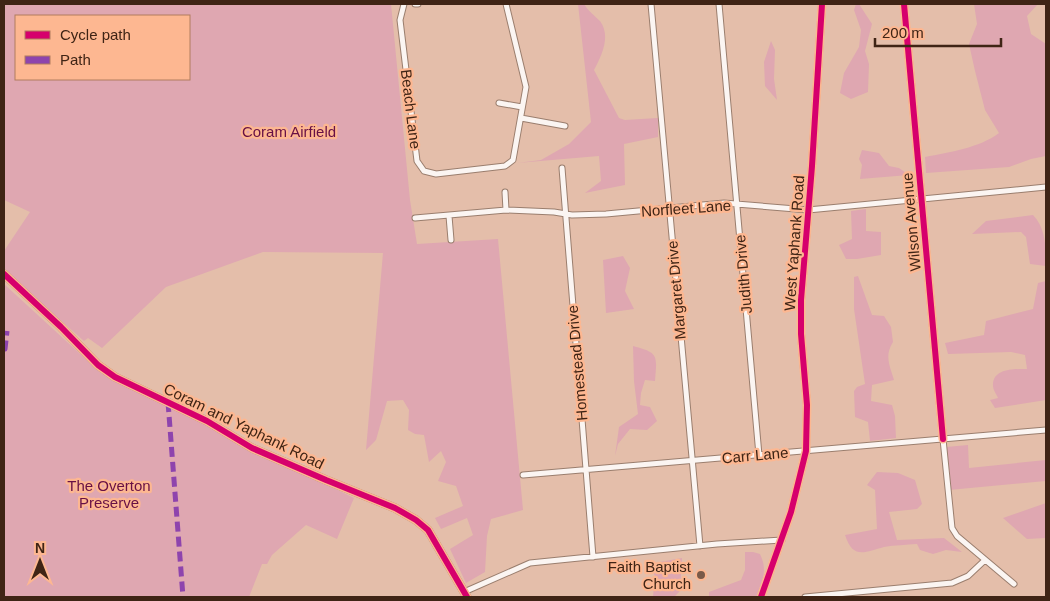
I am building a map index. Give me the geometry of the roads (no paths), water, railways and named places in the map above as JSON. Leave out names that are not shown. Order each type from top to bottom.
[{"type":"main road","name":"Coram and Yaphank Road","points":[[4,274],[61,327],[98,365],[115,377],[207,421],[252,448],[395,508],[416,520],[428,530],[466,595]]},
{"type":"street","name":"Beach Lane","points":[[404,4],[400,20],[417,160],[424,171],[436,174],[505,166],[513,160],[526,87],[506,4]]},
{"type":"street","name":"Margaret Drive","points":[[651,4],[700,546]]},
{"type":"street","name":"Judith Drive","points":[[718,4],[759,455]]},
{"type":"street","name":"West Yaphank Road","points":[[761,597],[782,540],[802,474],[806,451],[808,405],[802,352],[801,317],[822,4]]},
{"type":"street","name":"Wilson Avenue","points":[[904,4],[952,528],[958,536],[1014,584]]},
{"type":"street","points":[[499,103],[522,107]]},
{"type":"street","points":[[521,118],[565,126]]},
{"type":"street","name":"Homestead Drive","points":[[562,168],[564,214],[593,557]]},
{"type":"street","name":"Norfleet Lane","points":[[415,218],[506,210],[564,214],[606,214],[724,203],[808,210],[1046,188]]},
{"type":"street","points":[[505,192],[506,210]]},
{"type":"street","points":[[449,216],[451,240]]},
{"type":"street","name":"Carr Lane","points":[[524,475],[1046,430]]},
{"type":"street","points":[[466,595],[530,563],[782,540]]},
{"type":"street","points":[[806,597],[952,584],[968,576],[985,560]]},
{"type":"place","name":"Faith Baptist Church","points":[[701,575]]},
{"type":"park label","name":"Coram Airfield","points":[[289,131]]},
{"type":"park label","name":"The Overton Preserve","points":[[109,494]]}]
